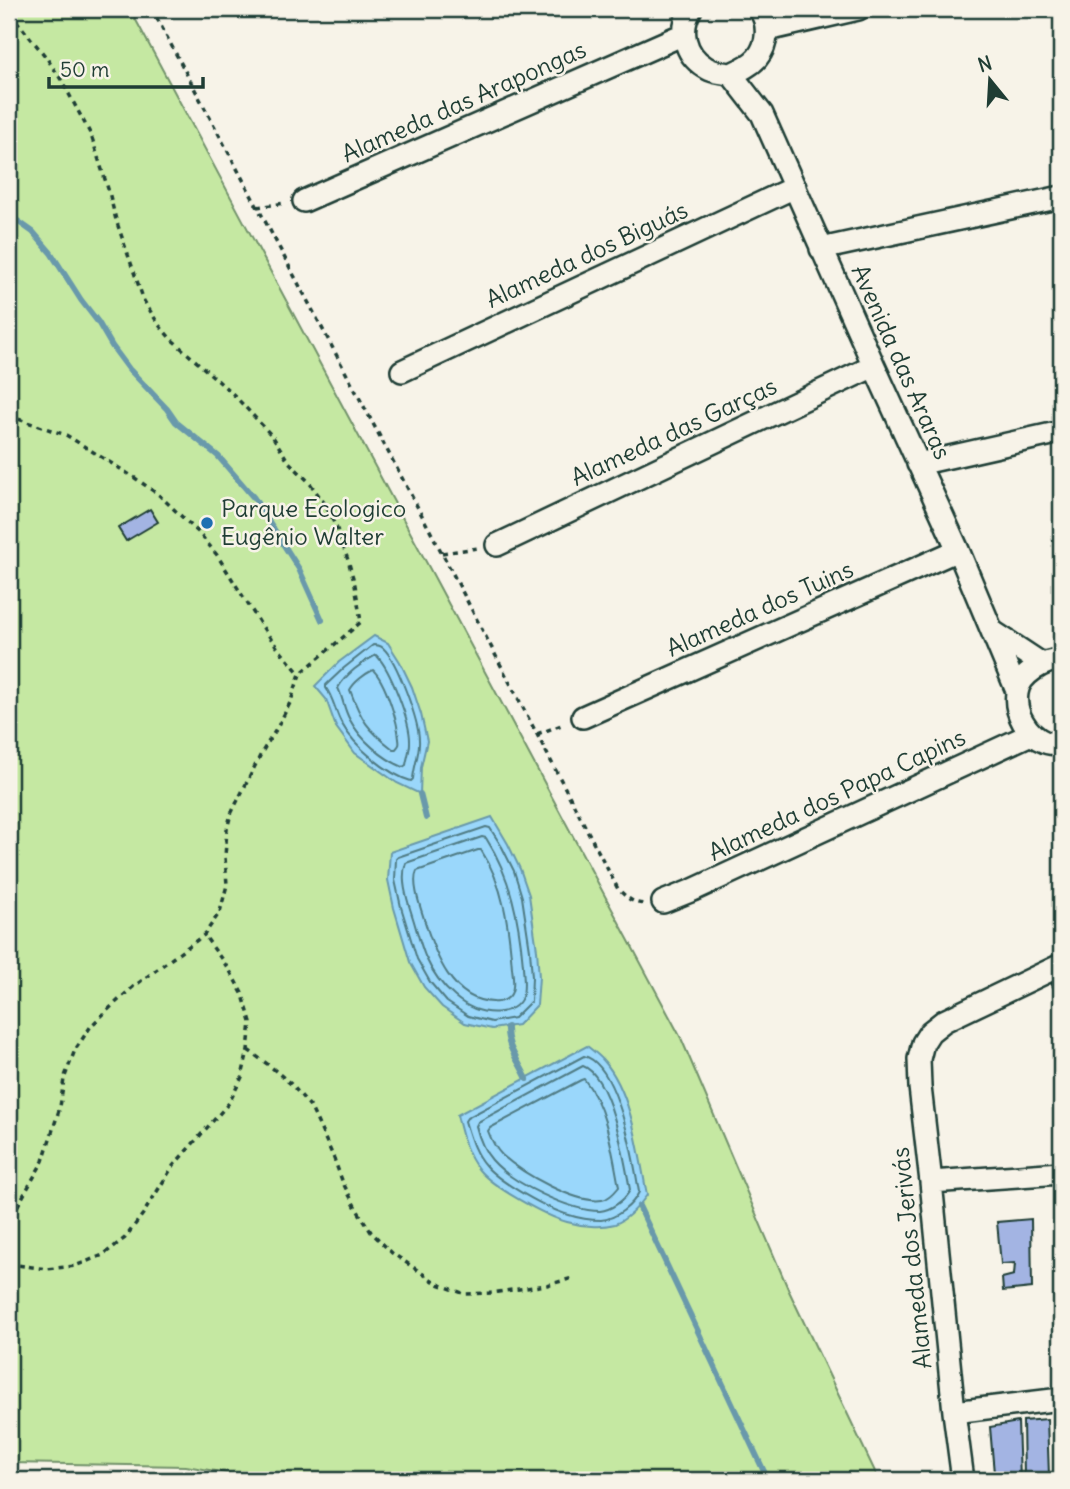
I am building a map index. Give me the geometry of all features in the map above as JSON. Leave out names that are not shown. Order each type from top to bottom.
[{"type":"street","points":[[691,9],[684,34],[695,60],[706,68],[731,74],[762,114]]},
{"type":"street","points":[[731,74],[756,60],[765,46],[767,30],[764,15],[759,9]]},
{"type":"street","points":[[767,30],[858,9]]},
{"type":"street","name":"Alameda das Arapongas","points":[[304,201],[684,34]]},
{"type":"street","points":[[756,60],[762,114]]},
{"type":"street","name":"Avenida das Araras","points":[[762,114],[958,550],[1017,691],[1021,720],[1031,734]]},
{"type":"street","name":"Alameda dos Biguás","points":[[402,371],[795,187]]},
{"type":"street","points":[[821,249],[1061,197]]},
{"type":"street","name":"Alameda das Garças","points":[[497,545],[874,366]]},
{"type":"street","points":[[918,464],[1061,432]]},
{"type":"street","name":"Alameda dos Tuins","points":[[583,717],[958,550]]},
{"type":"street","points":[[992,631],[1052,662]]},
{"type":"street","points":[[1017,691],[1028,674],[1052,662]]},
{"type":"street","points":[[1031,734],[1046,742],[1061,744]]},
{"type":"street","name":"Alameda dos Papa Capins","points":[[663,902],[1031,734]]},
{"type":"street","name":"Alameda dos Jerivás","points":[[963,1480],[919,1059],[923,1043],[930,1032],[944,1021],[1061,965]]},
{"type":"street","points":[[931,1182],[1061,1172]]},
{"type":"street","points":[[954,1412],[1061,1399]]},
{"type":"path","points":[[152,9],[618,888],[637,904],[663,902]]},
{"type":"path","points":[[9,14],[46,57],[91,135],[144,301],[159,325],[234,395],[273,437],[288,461],[309,482],[325,504],[337,529],[355,585],[361,622],[300,674],[291,701],[231,814],[225,858],[227,885],[220,912],[204,935],[133,987],[91,1026],[75,1051],[64,1079],[60,1107],[43,1161],[9,1221]]},
{"type":"path","points":[[257,207],[304,201]]},
{"type":"path","points":[[9,416],[66,435],[159,495],[199,533],[217,555],[261,625],[300,674]]},
{"type":"path","points":[[442,553],[497,545]]},
{"type":"path","points":[[537,734],[583,717]]},
{"type":"path","points":[[9,1264],[47,1269],[75,1266],[103,1255],[125,1238],[173,1166],[229,1103],[242,1077],[251,1022],[243,995],[230,971],[204,935]]},
{"type":"path","points":[[248,1050],[291,1084],[310,1106],[356,1208],[371,1232],[392,1253],[438,1284],[465,1294],[547,1285],[573,1278]]},
{"type":"green space","name":"Parque Ecologico Eugênio Walter","points":[[9,9],[130,9],[681,1038],[789,1291],[879,1480],[267,1480],[186,1466],[9,1463]]},
{"type":"water","points":[[374,636],[388,643],[400,662],[421,714],[427,741],[421,767],[420,794],[397,783],[355,753],[336,727],[326,699],[315,686],[339,662]]},
{"type":"water","points":[[492,817],[520,869],[529,895],[539,977],[537,1005],[518,1025],[492,1029],[465,1023],[442,1007],[424,987],[410,962],[388,880],[390,852]]},
{"type":"water","points":[[587,1046],[614,1074],[628,1107],[647,1195],[624,1219],[604,1226],[578,1225],[557,1219],[520,1200],[486,1177],[471,1157],[457,1115]]},
{"type":"building","points":[[150,509],[158,522],[126,541],[118,528]]},
{"type":"building","points":[[1061,978],[1061,1002],[1051,983]]},
{"type":"building","points":[[1031,1219],[1032,1288],[1003,1291],[1002,1278],[1014,1275],[1015,1263],[1001,1264],[997,1222]]},
{"type":"building","points":[[1054,1418],[1061,1418],[1061,1471],[1057,1472]]},
{"type":"building","points":[[1047,1419],[1049,1476],[1024,1478],[1023,1421]]},
{"type":"building","points":[[1018,1422],[1020,1480],[1000,1480],[1000,1472],[994,1473],[990,1427]]},
{"type":"waterway","points":[[9,215],[33,232],[51,253],[129,369],[176,422],[218,456],[254,498],[299,569],[322,620]]},
{"type":"waterway","points":[[420,794],[426,818]]},
{"type":"waterway","points":[[507,1027],[511,1047],[527,1079]]},
{"type":"waterway","points":[[639,1206],[768,1480]]},
{"type":"place","name":"Parque Ecologico Eugênio Walter","points":[[207,523]]}]
